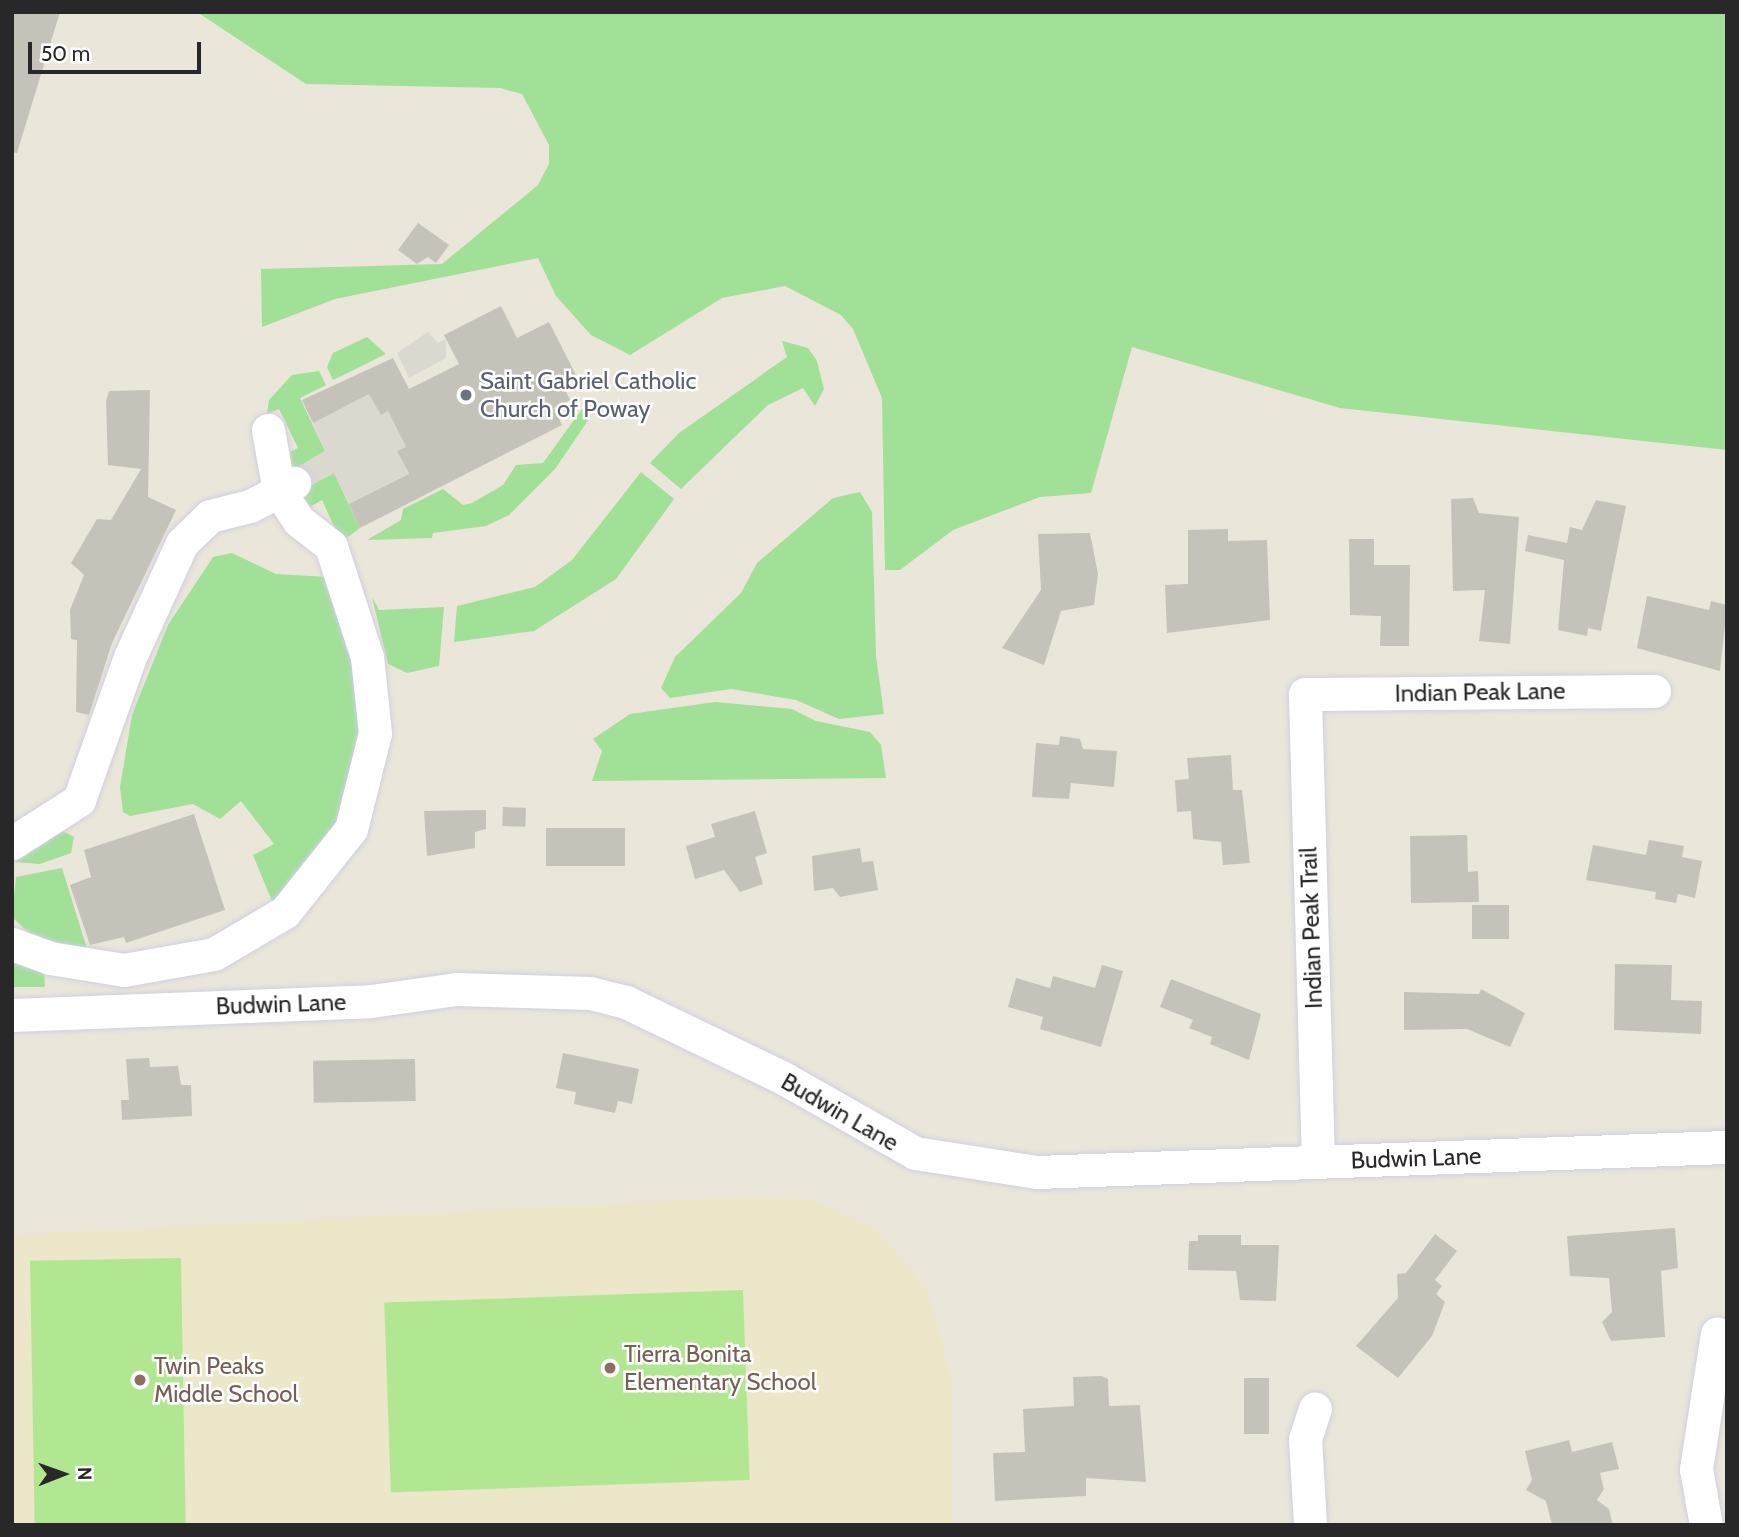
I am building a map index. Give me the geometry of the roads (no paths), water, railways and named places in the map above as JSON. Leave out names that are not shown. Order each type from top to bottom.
[{"type":"street","points":[[12,944],[83,965],[171,966],[229,947],[297,900],[351,829],[371,763],[374,698],[345,586],[331,546],[299,521],[268,430]]},
{"type":"street","points":[[12,843],[79,800],[130,657],[182,543],[210,516],[286,487]]},
{"type":"street","name":"Indian Peak Lane","points":[[1305,694],[1654,691]]},
{"type":"street","name":"Indian Peak Trail","points":[[1305,694],[1318,1162]]},
{"type":"street","name":"Budwin Lane","points":[[12,1015],[371,1001],[456,989],[590,993],[626,1002],[785,1079],[915,1153],[1037,1172],[1727,1147]]},
{"type":"street","points":[[1706,1525],[1696,1469],[1717,1334]]},
{"type":"street","points":[[1310,1525],[1305,1439],[1315,1409]]},
{"type":"place","name":"Saint Gabriel Catholic Church of Poway","points":[[466,395]]},
{"type":"place","name":"Tierra Bonita Elementary School","points":[[610,1368]]},
{"type":"place","name":"Twin Peaks Middle School","points":[[140,1380]]}]
